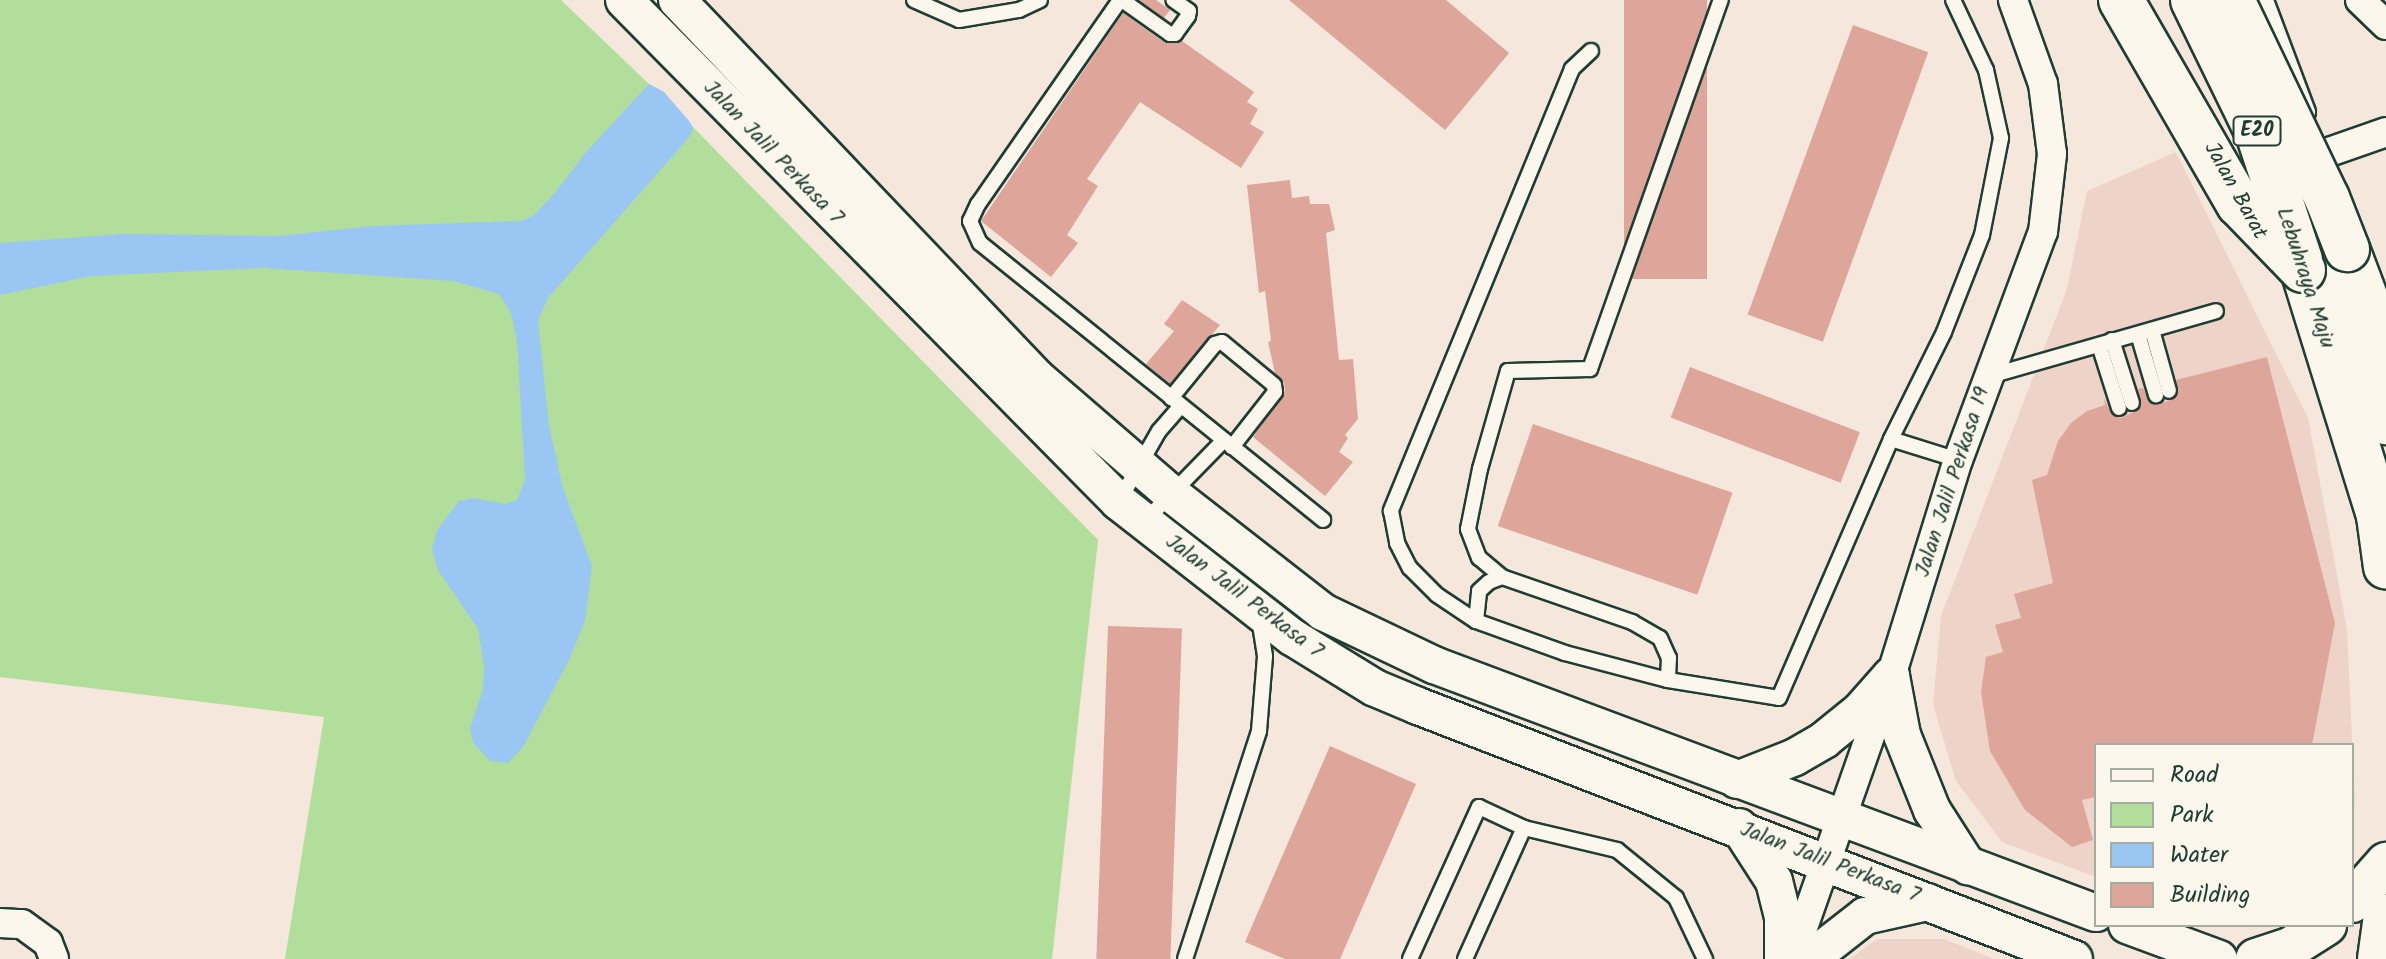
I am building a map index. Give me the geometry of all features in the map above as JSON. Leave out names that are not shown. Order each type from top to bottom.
[{"type":"highway","points":[[2119,0],[2239,204],[2303,270]]},
{"type":"highway","name":"Lebuhraya Maju","points":[[2193,0],[2258,133],[2379,516],[2386,567]]},
{"type":"highway","name":"Lebuhraya Maju","points":[[2232,0],[2327,198],[2386,352]]},
{"type":"highway","points":[[2381,959],[2386,916]]},
{"type":"main road","name":"Jalan Barat","points":[[2119,0],[2236,186],[2331,378],[2386,577]]},
{"type":"main road","name":"Jalan Barat","points":[[2178,0],[2331,273],[2384,408]]},
{"type":"main road","points":[[2354,900],[2386,863]]},
{"type":"main road","points":[[2256,959],[2290,948],[2323,927]]},
{"type":"main road","points":[[2381,959],[2386,939]]},
{"type":"street","name":"Jalan Jalil Perkasa 7","points":[[624,0],[1132,512],[1292,637],[1375,688],[2074,959]]},
{"type":"street","name":"Jalan Jalil Perkasa 7","points":[[677,0],[1037,378],[1140,469],[1323,612],[1434,665],[2094,912]]},
{"type":"street","name":"Jalan Jalil Perkasa 19","points":[[1792,959],[1891,676],[1958,460],[2043,232],[2052,154],[2043,84],[2013,0]]},
{"type":"street","points":[[2360,0],[2386,25]]},
{"type":"street","points":[[2236,186],[2275,170],[2319,140],[2386,132]]},
{"type":"street","points":[[1737,780],[1795,757],[1824,740],[1860,711],[1891,676]]},
{"type":"street","points":[[1891,676],[1902,735],[1932,810],[1968,866]]},
{"type":"street","points":[[1739,827],[1774,881],[1783,918],[1783,959]]},
{"type":"street","points":[[1810,959],[1865,916],[1929,902]]},
{"type":"street","points":[[0,923],[22,924],[48,943],[54,959]]},
{"type":"street","points":[[2132,927],[2219,959]]},
{"type":"lane","points":[[914,0],[959,20],[1019,10],[1040,0]]},
{"type":"lane","points":[[1173,0],[1189,11],[1175,34],[1170,34],[1121,0],[978,204],[970,221],[980,243],[1323,520]]},
{"type":"lane","points":[[1668,680],[1669,658],[1660,638],[1632,622],[1502,577],[1479,558],[1468,529],[1480,469],[1508,371],[1590,369],[1721,0]]},
{"type":"lane","points":[[1591,51],[1572,69],[1391,511],[1397,543],[1410,568],[1437,595],[1476,621],[1565,653],[1668,680],[1779,698],[1891,439],[1944,332],[1982,235],[2001,138],[1986,70],[1953,0]]},
{"type":"lane","points":[[2266,0],[2319,140]]},
{"type":"lane","points":[[1988,376],[2216,311]]},
{"type":"lane","points":[[2145,332],[2162,393]]},
{"type":"lane","points":[[1222,342],[1274,385],[1275,392],[1202,466],[1169,492],[1132,512],[1140,469],[1159,431],[1215,344],[1222,342]]},
{"type":"lane","points":[[2105,342],[2126,406]]},
{"type":"lane","points":[[1891,439],[1958,460]]},
{"type":"lane","points":[[1476,621],[1479,591],[1489,582],[1502,577]]},
{"type":"lane","points":[[1185,959],[1259,731],[1265,656],[1257,610]]},
{"type":"lane","points":[[1410,959],[1479,807],[1524,828],[1617,850],[1676,898],[1705,959]]},
{"type":"lane","points":[[1465,959],[1524,828]]},
{"type":"shaded area","points":[[2176,152],[2308,418],[2347,629],[2352,743],[2094,743],[2094,876],[2002,842],[1956,781],[1933,705],[1941,616],[2067,289],[2087,191]]},
{"type":"shaded area","points":[[1877,939],[1944,939],[1994,959],[1850,959]]},
{"type":"green space","points":[[0,0],[561,0],[649,84],[664,92],[693,127],[1098,540],[1052,959],[285,959],[324,717],[0,677]]},
{"type":"water","points":[[649,84],[664,92],[689,121],[693,127],[691,135],[548,298],[538,320],[549,426],[563,488],[592,566],[585,621],[569,660],[523,747],[508,763],[490,761],[473,743],[470,728],[483,689],[484,665],[478,629],[438,570],[432,549],[437,530],[459,501],[473,498],[506,504],[517,500],[525,480],[517,341],[511,313],[499,294],[453,281],[264,268],[91,276],[0,295],[0,243],[124,234],[279,236],[373,226],[521,221],[534,215],[554,194],[587,151]]},
{"type":"building","points":[[1139,0],[1156,0],[1170,10],[1164,18]]},
{"type":"building","points":[[1289,0],[1446,0],[1509,53],[1445,130]]},
{"type":"building","points":[[1624,0],[1707,0],[1707,279],[1624,279]]},
{"type":"building","points":[[1123,13],[1165,43],[1182,41],[1254,92],[1247,102],[1258,109],[1250,124],[1264,132],[1241,168],[1140,102],[1087,179],[1098,186],[1067,235],[1078,243],[1051,277],[981,221]]},
{"type":"building","points":[[1853,25],[1928,52],[1823,342],[1748,314]]},
{"type":"building","points":[[1290,180],[1292,198],[1309,196],[1310,204],[1329,204],[1335,230],[1326,233],[1339,360],[1353,359],[1358,419],[1345,435],[1348,438],[1339,452],[1353,462],[1325,496],[1253,437],[1285,391],[1284,383],[1275,373],[1268,342],[1271,341],[1265,291],[1259,293],[1247,185]]},
{"type":"building","points":[[1182,300],[1220,325],[1170,384],[1146,364],[1174,331],[1164,324]]},
{"type":"building","points":[[2267,357],[2335,623],[2312,743],[2094,743],[2094,797],[2082,800],[2093,840],[2072,847],[2025,810],[1990,751],[1981,692],[1986,657],[2003,652],[1995,625],[2021,618],[2014,594],[2053,583],[2032,480],[2047,475],[2058,441],[2071,423],[2087,411],[2105,405],[2104,398],[2112,415],[2121,418],[2140,409],[2138,389],[2143,388],[2149,402],[2158,405],[2177,397],[2176,380]]},
{"type":"building","points":[[1690,367],[1860,432],[1841,483],[1671,417]]},
{"type":"building","points":[[1533,424],[1733,493],[1697,595],[1498,526]]},
{"type":"building","points":[[1108,626],[1182,629],[1170,959],[1096,959]]},
{"type":"building","points":[[1330,746],[1416,784],[1340,959],[1285,959],[1245,942]]}]
